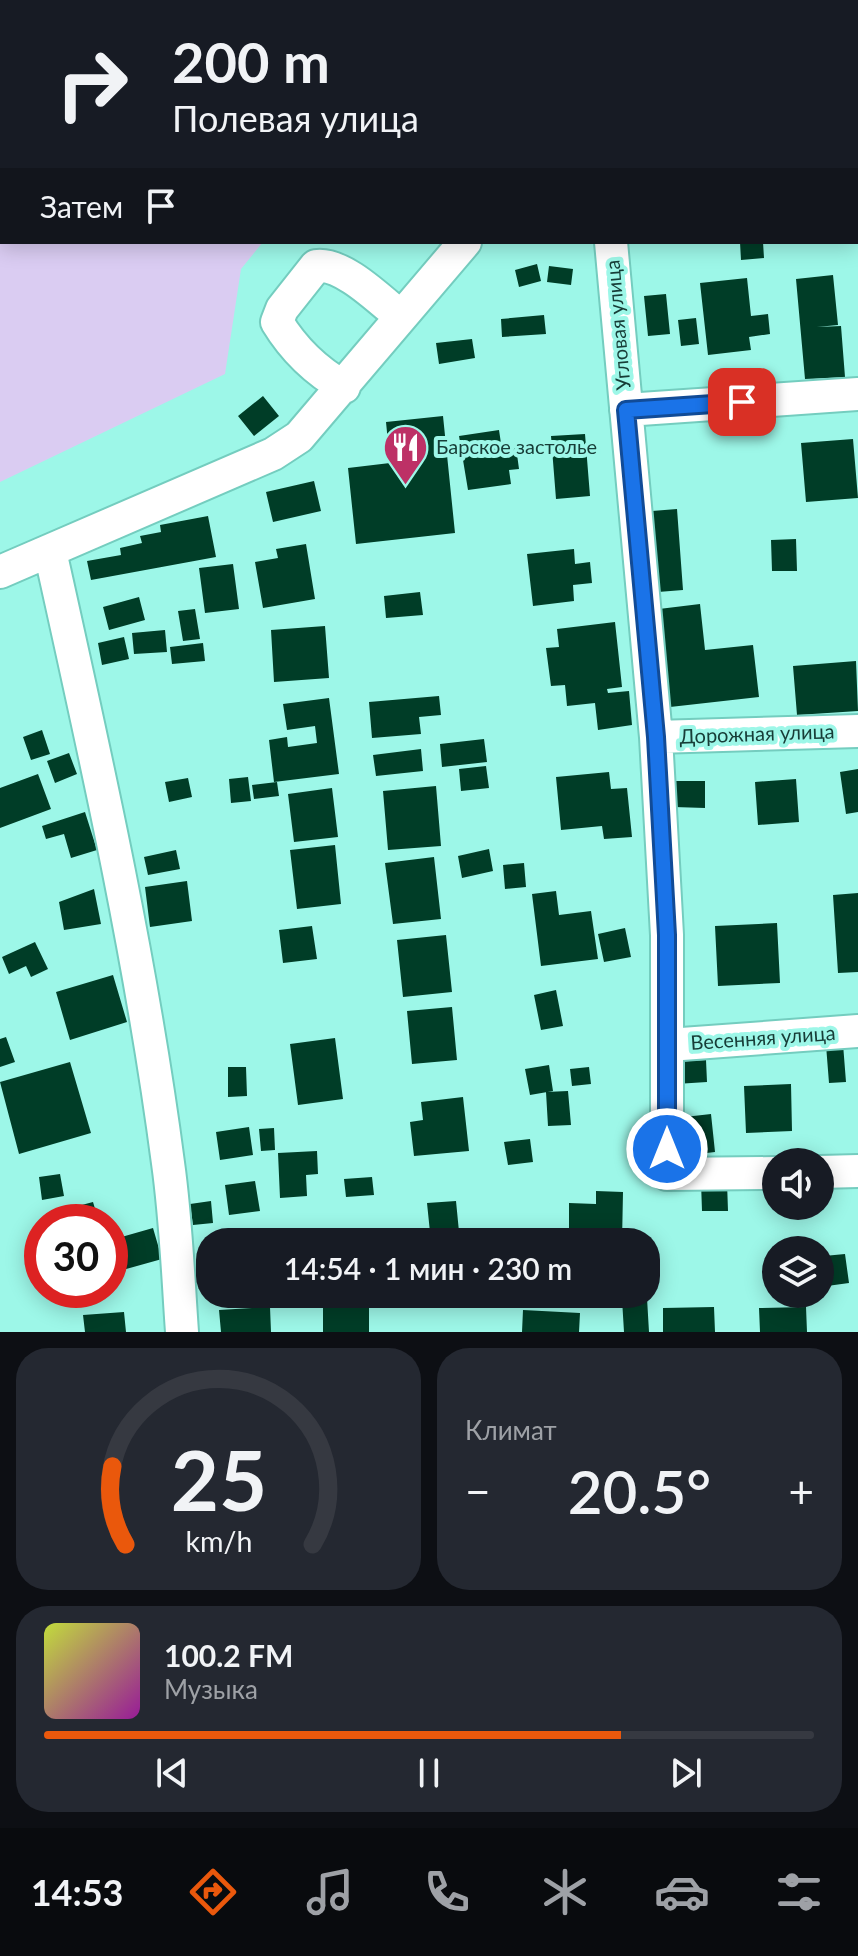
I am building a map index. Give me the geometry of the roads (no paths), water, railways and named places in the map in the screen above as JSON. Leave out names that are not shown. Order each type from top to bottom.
[{"type":"street","points":[[0,572],[273,454],[299,437],[463,244]]},
{"type":"street","name":"Угловая улица","points":[[611,244],[656,737],[667,935],[667,1174],[762,1173]]},
{"type":"street","points":[[344,387],[320,373],[277,322],[282,309],[316,266],[326,264],[339,269],[401,317]]},
{"type":"street","points":[[626,410],[858,394]]},
{"type":"street","points":[[50,551],[115,847],[137,968],[169,1165],[182,1332]]},
{"type":"street","name":"Дорожная улица","points":[[656,737],[858,731]]},
{"type":"street","name":"Весенняя улица","points":[[668,1045],[858,1031]]},
{"type":"street","points":[[834,1172],[858,1171]]},
{"type":"place","name":"Барское застолье","points":[[405,486]]}]
